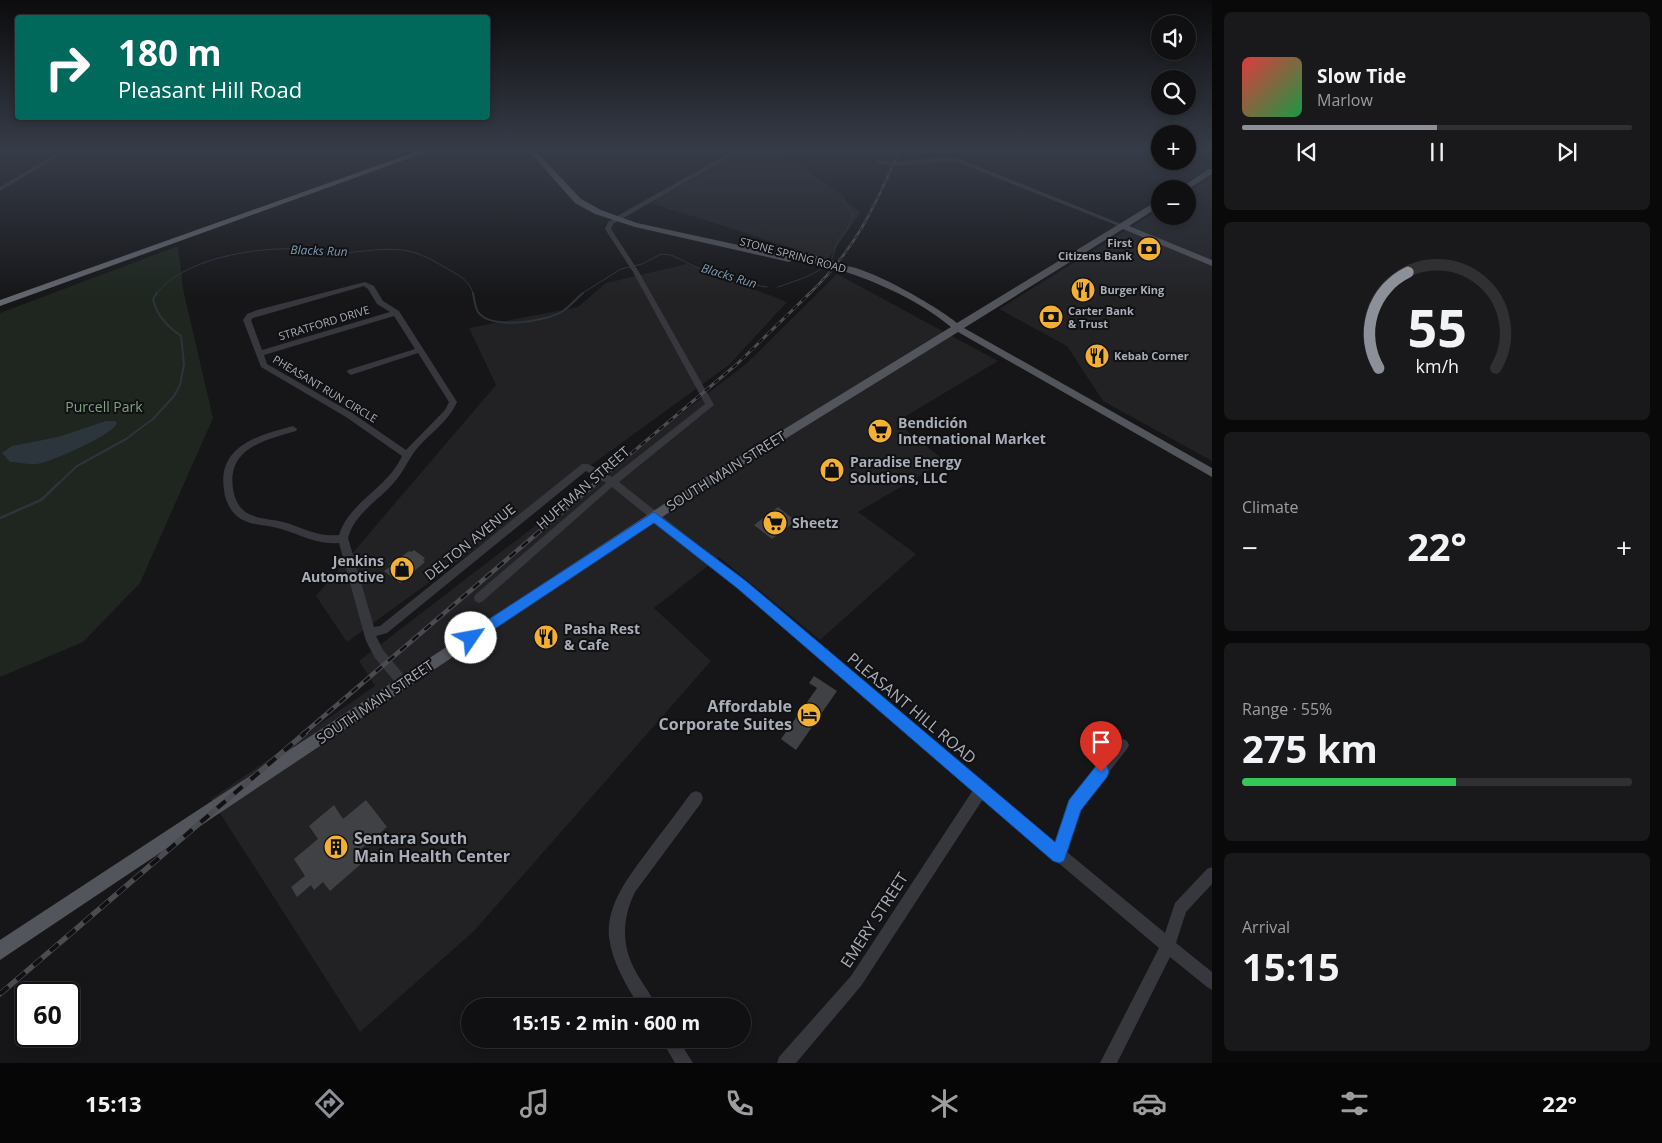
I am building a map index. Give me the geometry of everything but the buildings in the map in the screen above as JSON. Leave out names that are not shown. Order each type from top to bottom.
[{"type":"highway","points":[[0,293],[268,200]]},
{"type":"highway","points":[[0,303],[289,200]]},
{"type":"main road","name":"STONE SPRING ROAD","points":[[578,200],[593,209],[635,225],[791,256],[841,271],[938,321],[956,327],[1212,473]]},
{"type":"main road","name":"SOUTH MAIN STREET","points":[[0,951],[696,488],[1151,209]]},
{"type":"main road","points":[[1124,226],[1212,263]]},
{"type":"street","points":[[617,218],[650,200]]},
{"type":"street","points":[[1057,200],[1124,226]]},
{"type":"street","name":"HUFFMAN STREET","points":[[480,598],[668,435],[710,405],[636,272],[608,229],[610,224],[617,218]]},
{"type":"street","name":"PHEASANT RUN CIRCLE","points":[[365,284],[372,288],[380,302],[396,313],[420,350],[453,402],[449,411],[407,455],[348,416],[264,365],[258,354],[247,320],[250,316],[260,312],[365,284]]},
{"type":"street","name":"STRATFORD DRIVE","points":[[258,354],[396,313]]},
{"type":"street","points":[[351,372],[420,350]]},
{"type":"street","points":[[293,429],[268,436],[254,443],[233,460],[227,474],[231,501],[240,513],[247,518],[285,526],[320,540],[343,539]]},
{"type":"street","points":[[403,683],[379,654],[370,634],[343,539],[348,524],[401,469],[407,455]]},
{"type":"street","name":"PLEASANT HILL ROAD","points":[[585,466],[612,482],[741,584],[1059,855],[1212,982]]},
{"type":"street","name":"DELTON AVENUE","points":[[370,634],[382,630],[585,466]]},
{"type":"street","points":[[1059,855],[1075,805],[1123,745]]},
{"type":"street","name":"EMERY STREET","points":[[785,1063],[856,981],[982,788]]},
{"type":"street","points":[[643,998],[622,962],[616,939],[617,918],[630,886],[696,798]]},
{"type":"street","points":[[1108,1063],[1168,946],[1180,908],[1212,874]]},
{"type":"street","points":[[675,1048],[685,1063]]},
{"type":"shaded area","points":[[656,200],[845,200],[861,212],[828,259],[650,203]]},
{"type":"shaded area","points":[[1196,200],[1212,200],[1212,461],[1103,401],[1067,346],[999,309],[1151,215],[1151,225],[1196,225]]},
{"type":"shaded area","points":[[687,264],[787,302],[729,365],[347,642],[316,596],[496,385],[469,328],[578,307],[606,283]]},
{"type":"shaded area","points":[[837,274],[998,361],[896,422],[945,461],[858,512],[916,554],[820,640],[719,557],[654,608],[711,661],[474,931],[360,1032],[211,799],[375,686],[359,661],[746,364]]},
{"type":"shaded area","points":[[106,421],[115,421],[117,423],[106,434],[95,440],[42,463],[10,462],[2,453],[12,446],[58,437]]},
{"type":"green space","name":"Purcell Park","points":[[178,246],[183,289],[213,418],[140,583],[83,642],[0,677],[0,313]]},
{"type":"waterway","name":"Blacks Run","points":[[778,287],[815,273],[832,258],[836,245],[852,218],[853,213],[845,204],[844,200]]},
{"type":"waterway","name":"Blacks Run","points":[[157,293],[168,282],[183,272],[201,264],[241,253],[279,249],[299,249],[323,253],[392,249],[409,251],[428,258],[465,280],[473,294]]},
{"type":"waterway","name":"Blacks Run","points":[[581,294],[621,269],[642,264],[661,254],[671,255],[696,267],[744,283],[767,287]]},
{"type":"waterway","name":"Blacks Run","points":[[58,484],[77,466],[126,439],[153,419],[174,396],[180,385],[184,364],[181,336],[167,324],[157,311],[153,299],[157,293]]},
{"type":"waterway","name":"Blacks Run","points":[[473,293],[478,312],[485,318],[506,322],[532,321],[555,315],[566,309],[583,293]]},
{"type":"waterway","name":"Blacks Run","points":[[0,518],[41,500],[59,483]]},
{"type":"railway","points":[[810,293],[839,261],[862,227],[877,200]]},
{"type":"railway","points":[[595,484],[737,364],[810,293]]},
{"type":"railway","points":[[303,734],[596,483]]},
{"type":"railway","points":[[0,994],[305,733]]},
{"type":"place","name":"First Citizens Bank","points":[[1149,249]]},
{"type":"place","name":"Burger King","points":[[1083,290]]},
{"type":"place","name":"Carter Bank & Trust","points":[[1051,317]]},
{"type":"place","name":"Kebab Corner","points":[[1097,356]]},
{"type":"place","name":"Bendición International Market","points":[[880,431]]},
{"type":"place","name":"Paradise Energy Solutions, LLC","points":[[832,470]]},
{"type":"place","name":"Sheetz","points":[[775,523]]},
{"type":"place","name":"Jenkins Automotive","points":[[402,569]]},
{"type":"place","name":"Pasha Rest & Cafe","points":[[546,637]]},
{"type":"place","name":"Affordable Corporate Suites","points":[[809,715]]},
{"type":"place","name":"Sentara South Main Health Center","points":[[336,847]]},
{"type":"route","points":[[471,638],[654,517],[741,584],[1059,855],[1075,805],[1101,772]]}]
